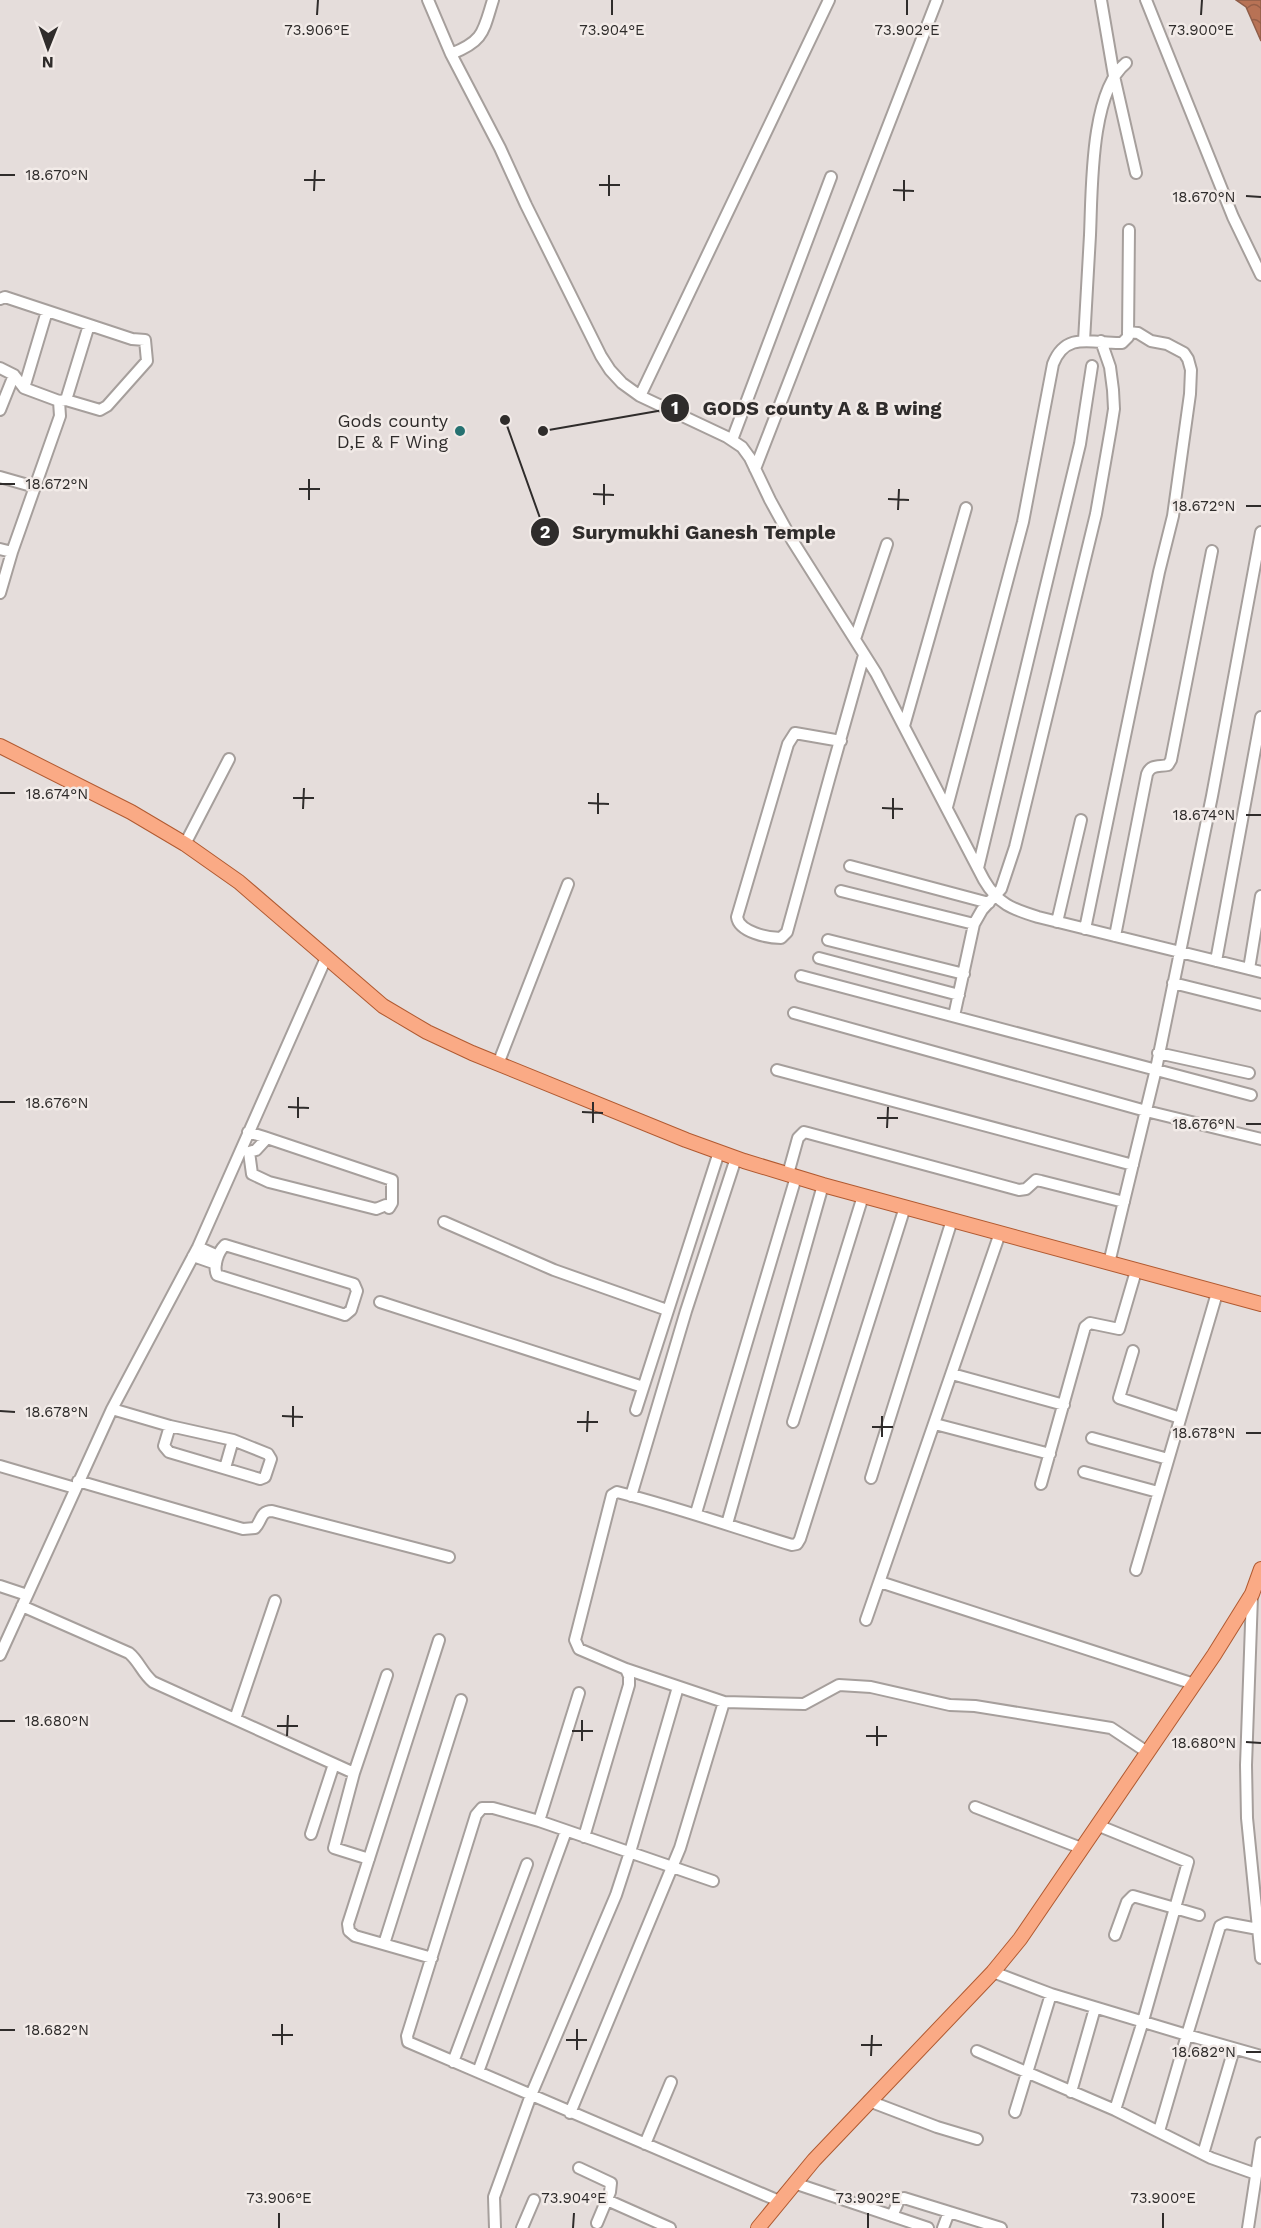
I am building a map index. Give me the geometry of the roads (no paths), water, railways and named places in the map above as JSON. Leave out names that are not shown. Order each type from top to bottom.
[{"type":"main road","points":[[0,746],[131,812],[185,844],[239,882],[383,1006],[427,1032],[498,1064],[719,1152],[792,1176],[1261,1304]]},
{"type":"main road","points":[[758,2228],[794,2183],[993,1972],[1020,1939],[1194,1684],[1252,1594],[1261,1569]]},
{"type":"street","points":[[428,0],[451,54],[500,148],[601,356],[622,383],[640,396],[742,447],[792,540],[855,639],[904,726],[978,868],[992,900]]},
{"type":"street","points":[[451,54],[475,42],[484,28],[493,0]]},
{"type":"street","points":[[640,396],[829,0]]},
{"type":"street","points":[[755,470],[937,0]]},
{"type":"street","points":[[1101,0],[1114,76],[1136,173]]},
{"type":"street","points":[[1146,0],[1233,217],[1261,275]]},
{"type":"street","points":[[1084,341],[1096,139],[1103,103],[1114,76],[1126,63]]},
{"type":"street","points":[[732,440],[831,177]]},
{"type":"street","points":[[947,807],[1023,522],[1053,364],[1061,348],[1068,344],[1084,341],[1122,343],[1125,340],[1128,332],[1129,230]]},
{"type":"street","points":[[0,299],[5,297],[89,326],[132,339],[145,340],[147,361],[105,408],[100,410],[24,388],[14,375],[0,369]]},
{"type":"street","points":[[24,388],[47,311]]},
{"type":"street","points":[[0,593],[89,326]]},
{"type":"street","points":[[1085,929],[1159,572],[1173,516],[1190,394],[1191,370],[1184,353],[1167,344],[1151,341],[1138,333],[1128,332]]},
{"type":"street","points":[[954,1016],[974,924],[1006,878],[1026,806],[1096,514],[1114,409],[1110,367],[1101,341]]},
{"type":"street","points":[[978,868],[1080,444],[1092,366]]},
{"type":"street","points":[[0,410],[14,375]]},
{"type":"street","points":[[0,477],[35,487]]},
{"type":"street","points":[[904,726],[966,508]]},
{"type":"street","points":[[1109,1263],[1156,1069],[1212,796],[1261,532]]},
{"type":"street","points":[[855,639],[887,544]]},
{"type":"street","points":[[0,549],[12,552]]},
{"type":"street","points":[[1115,936],[1147,774],[1149,769],[1168,765],[1171,760],[1212,551]]},
{"type":"street","points":[[841,741],[795,734],[788,744],[737,917],[738,923],[743,928],[773,938],[781,938],[787,932],[825,789],[841,741],[864,655]]},
{"type":"street","points":[[1216,961],[1261,717]]},
{"type":"street","points":[[185,844],[229,759]]},
{"type":"street","points":[[1057,922],[1081,820]]},
{"type":"street","points":[[850,866],[992,900],[1057,922],[1261,972]]},
{"type":"street","points":[[498,1064],[568,884]]},
{"type":"street","points":[[841,891],[974,924]]},
{"type":"street","points":[[1248,969],[1261,896]]},
{"type":"street","points":[[828,940],[964,974]]},
{"type":"street","points":[[0,1655],[112,1409],[196,1252],[326,958]]},
{"type":"street","points":[[819,958],[959,995]]},
{"type":"street","points":[[801,976],[1251,1095]]},
{"type":"street","points":[[1173,983],[1261,1005]]},
{"type":"street","points":[[794,1013],[1146,1111],[1261,1139]]},
{"type":"street","points":[[1158,1053],[1249,1073]]},
{"type":"street","points":[[777,1070],[1133,1165]]},
{"type":"street","points":[[248,1132],[267,1138],[393,1180],[392,1203],[389,1208],[386,1205],[376,1209],[268,1182],[252,1174],[249,1152],[256,1150],[267,1138]]},
{"type":"street","points":[[696,1514],[792,1176],[800,1135],[808,1133],[1019,1190],[1026,1189],[1036,1180],[1041,1180],[1124,1202]]},
{"type":"street","points":[[636,1410],[719,1152]]},
{"type":"street","points":[[631,1496],[686,1311],[736,1158]]},
{"type":"street","points":[[727,1524],[823,1185]]},
{"type":"street","points":[[793,1422],[864,1196]]},
{"type":"street","points":[[905,1207],[797,1544],[792,1545],[696,1514],[617,1492],[612,1495],[575,1640],[579,1648],[626,1669],[724,1702],[804,1704],[839,1685],[871,1687],[950,1705],[975,1706],[1111,1728],[1147,1752]]},
{"type":"street","points":[[871,1478],[952,1220]]},
{"type":"street","points":[[444,1222],[555,1270],[667,1310]]},
{"type":"street","points":[[866,1620],[1000,1233]]},
{"type":"street","points":[[229,1245],[354,1284],[357,1291],[349,1313],[339,1314],[221,1277],[215,1273],[217,1260],[222,1248],[229,1245]]},
{"type":"street","points":[[196,1252],[217,1260]]},
{"type":"street","points":[[1041,1484],[1086,1326],[1092,1323],[1119,1329],[1136,1271]]},
{"type":"street","points":[[1136,1570],[1217,1293]]},
{"type":"street","points":[[380,1302],[643,1387]]},
{"type":"street","points":[[1132,1350],[1119,1398],[1180,1418]]},
{"type":"street","points":[[952,1374],[1064,1405]]},
{"type":"street","points":[[112,1409],[170,1426],[233,1440],[268,1455],[271,1459],[263,1479],[166,1450],[164,1446],[170,1426]]},
{"type":"street","points":[[935,1424],[1050,1454]]},
{"type":"street","points":[[1092,1438],[1168,1459]]},
{"type":"street","points":[[225,1468],[233,1440]]},
{"type":"street","points":[[0,1466],[243,1528],[255,1528],[262,1514],[272,1511],[449,1557]]},
{"type":"street","points":[[1084,1472],[1158,1492]]},
{"type":"street","points":[[880,1582],[1194,1684]]},
{"type":"street","points":[[0,1586],[27,1595]]},
{"type":"street","points":[[1252,1594],[1247,1818],[1261,1958]]},
{"type":"street","points":[[236,1719],[275,1601]]},
{"type":"street","points":[[22,1606],[129,1653],[136,1659],[145,1676],[153,1682],[354,1773]]},
{"type":"street","points":[[432,1958],[355,1936],[349,1931],[348,1924],[439,1640]]},
{"type":"street","points":[[584,1837],[629,1684],[626,1669]]},
{"type":"street","points":[[369,1859],[334,1848],[354,1773],[387,1675]]},
{"type":"street","points":[[495,2228],[494,2197],[531,2095],[615,1895],[630,1852],[678,1687]]},
{"type":"street","points":[[539,1821],[579,1693]]},
{"type":"street","points":[[384,1944],[461,1700]]},
{"type":"street","points":[[570,2113],[673,1866],[694,1807],[724,1702]]},
{"type":"street","points":[[1248,1719],[1261,1721]]},
{"type":"street","points":[[311,1834],[334,1764]]},
{"type":"street","points":[[713,1881],[539,1821],[493,1808],[482,1808],[476,1815],[407,2036],[408,2042],[779,2201]]},
{"type":"street","points":[[975,1808],[1081,1848]]},
{"type":"street","points":[[1097,1825],[1188,1863],[1143,2021],[1114,2110]]},
{"type":"street","points":[[478,2072],[566,1831]]},
{"type":"street","points":[[453,2062],[527,1864]]},
{"type":"street","points":[[1115,1935],[1127,1902],[1133,1896],[1199,1915]]},
{"type":"street","points":[[1159,2131],[1220,1926],[1226,1923],[1258,1922]]},
{"type":"street","points":[[993,1972],[1095,2008],[1261,2056]]},
{"type":"street","points":[[1015,2112],[1051,1994]]},
{"type":"street","points":[[1071,2092],[1095,2008]]},
{"type":"street","points":[[1203,2154],[1234,2049]]},
{"type":"street","points":[[977,2051],[1114,2110],[1224,2164],[1256,2174]]},
{"type":"street","points":[[645,2144],[671,2082]]},
{"type":"street","points":[[869,2101],[937,2127],[977,2139]]},
{"type":"street","points":[[1248,2228],[1261,2143]]},
{"type":"street","points":[[579,2168],[611,2183],[607,2200],[597,2223]]},
{"type":"street","points":[[794,2183],[928,2228]]},
{"type":"street","points":[[892,2216],[900,2198],[1001,2228]]},
{"type":"street","points":[[522,2228],[534,2200]]},
{"type":"street","points":[[607,2200],[670,2228]]},
{"type":"street","points":[[944,2228],[949,2212]]},
{"type":"water","points":[[1236,0],[1261,0],[1261,41],[1246,7]]},
{"type":"place","name":"Surymukhi Ganesh Temple","points":[[505,420]]},
{"type":"place","name":"Gods county D,E & F Wing","points":[[460,431]]},
{"type":"place","name":"GODS county A & B wing","points":[[543,431]]}]
